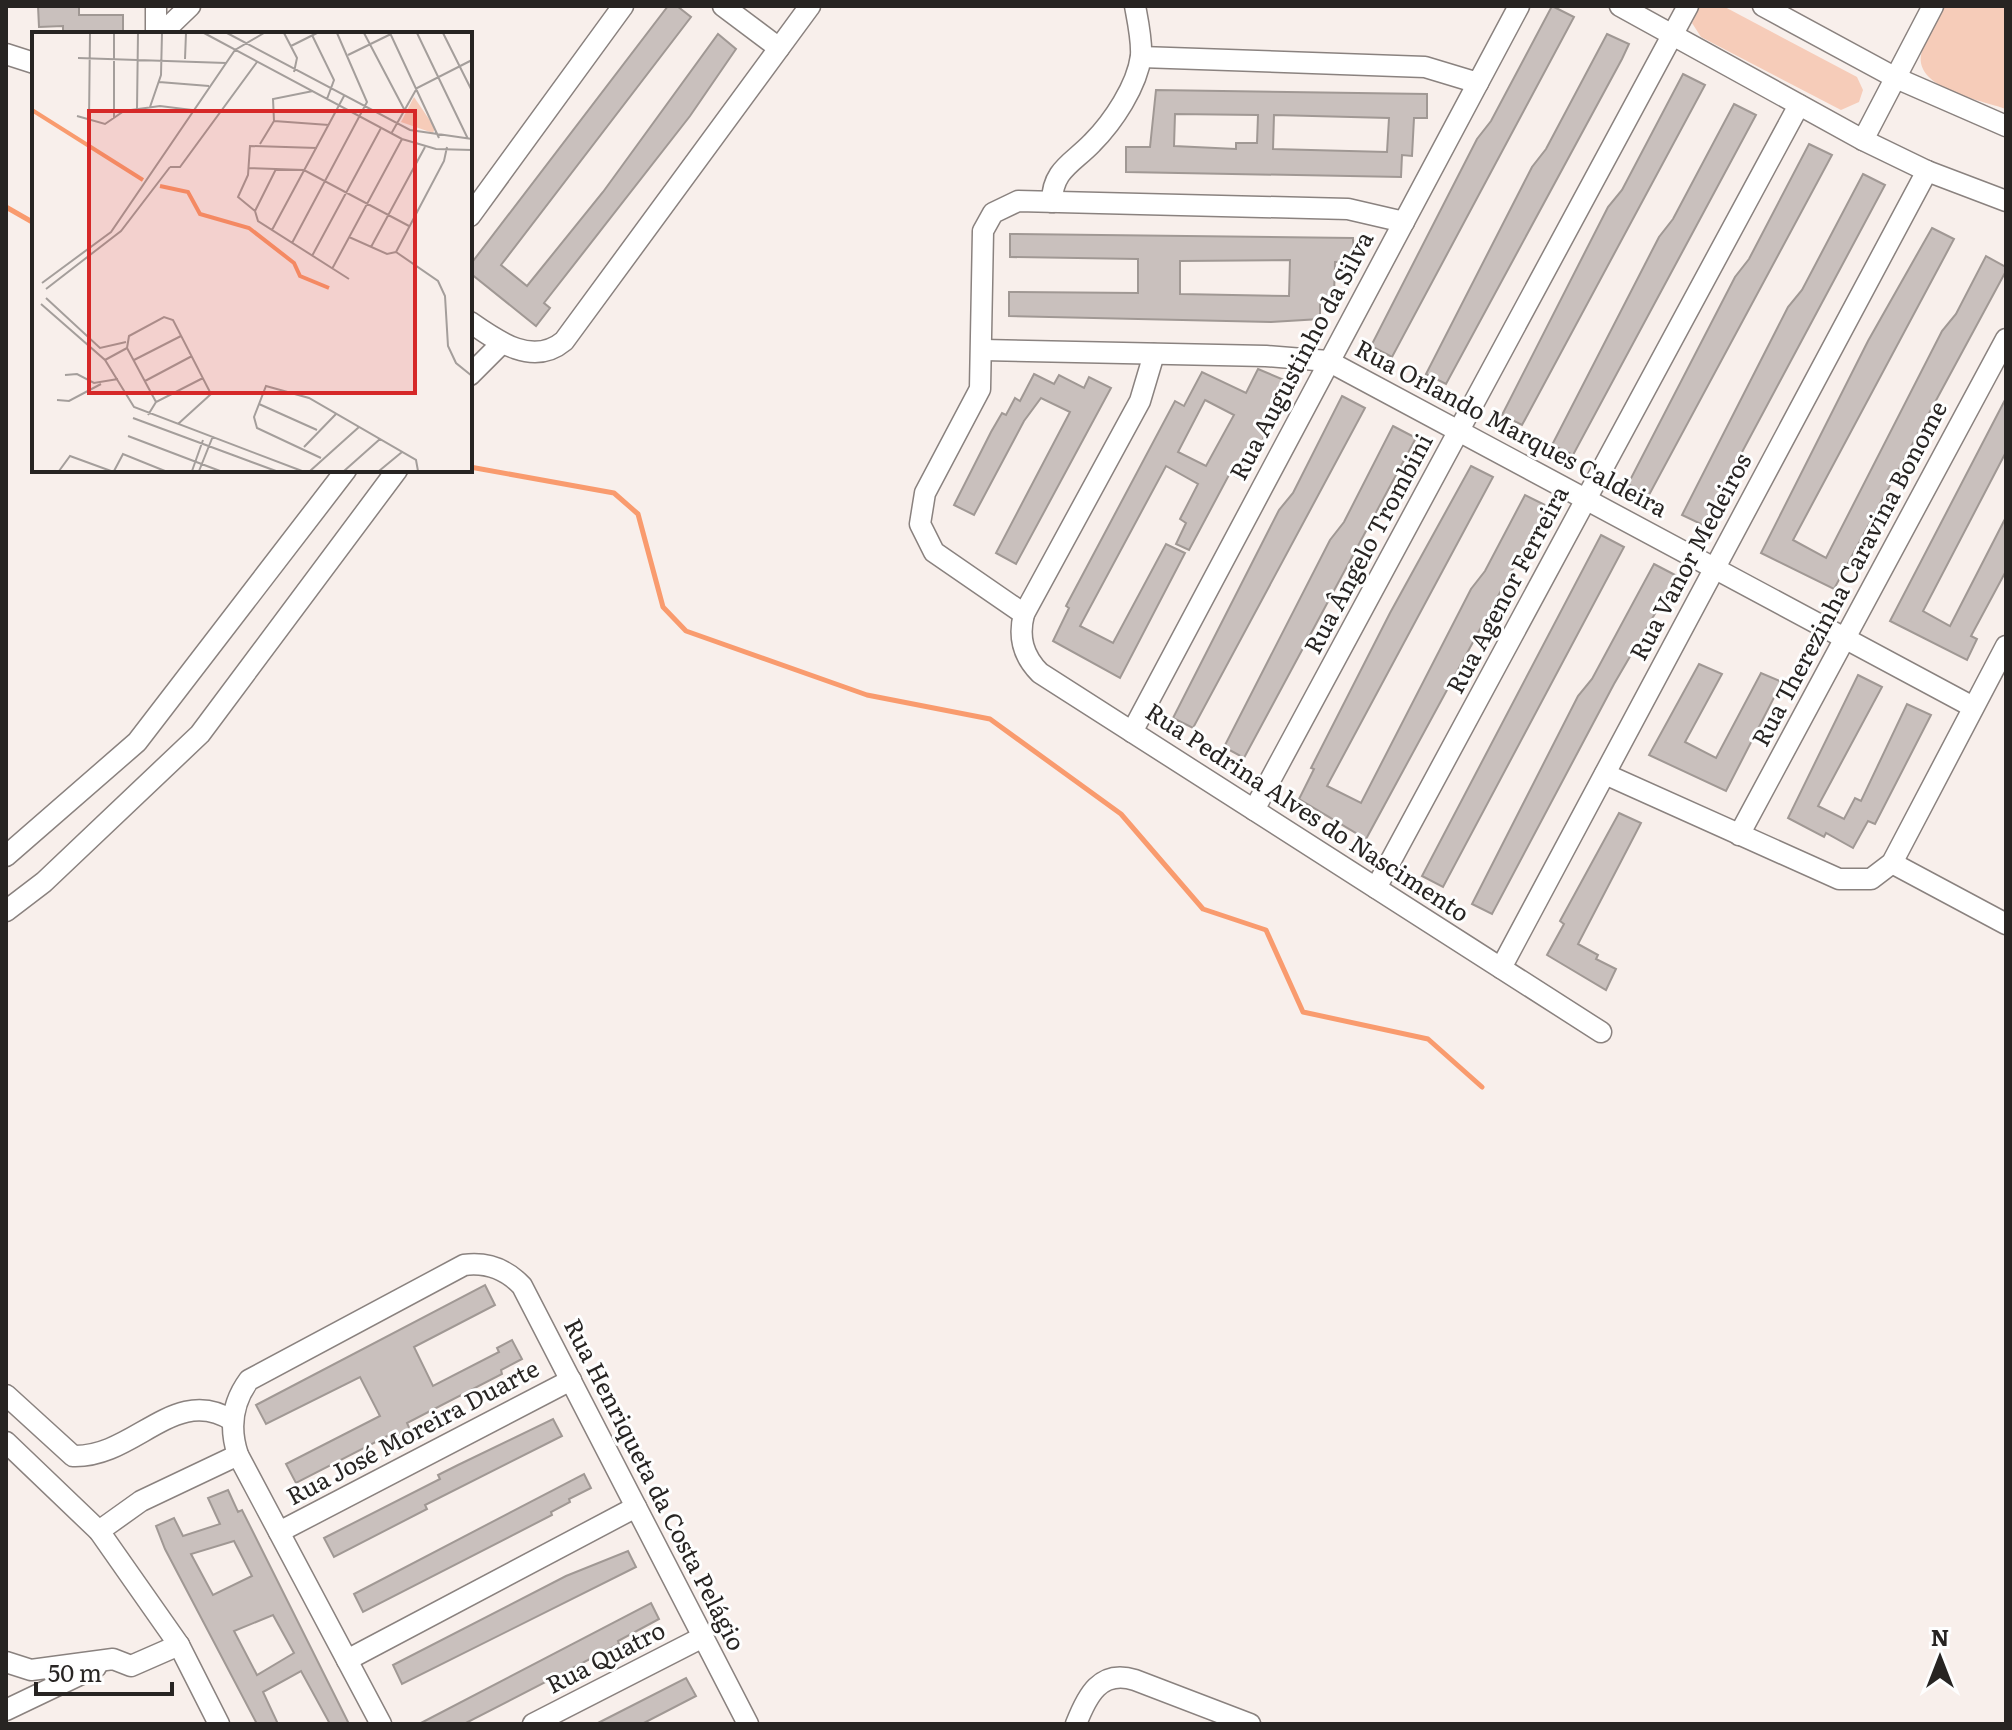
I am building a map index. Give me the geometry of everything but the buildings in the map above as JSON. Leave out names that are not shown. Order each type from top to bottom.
[{"type":"street","points":[[156,6],[158,32]]},
{"type":"street","points":[[160,32],[190,6]]},
{"type":"street","points":[[472,213],[623,6]]},
{"type":"street","points":[[723,6],[779,48]]},
{"type":"street","points":[[472,323],[501,344],[546,353],[564,341],[810,6]]},
{"type":"street","points":[[1052,202],[1054,185],[1062,169],[1094,142],[1118,109],[1141,57],[1135,6]]},
{"type":"street","name":"Rua Augustinho da Silva","points":[[1132,732],[1519,6]]},
{"type":"street","points":[[1620,6],[1863,140],[1927,171],[2006,201]]},
{"type":"street","name":"Rua Ângelo Trombini","points":[[1254,810],[1688,6]]},
{"type":"street","points":[[1763,6],[1896,78],[2006,126]]},
{"type":"street","points":[[1863,140],[1933,6]]},
{"type":"street","points":[[6,54],[32,62]]},
{"type":"street","points":[[1141,57],[1425,67],[1478,83]]},
{"type":"street","name":"Rua Agenor Ferreira","points":[[1376,888],[1799,105]]},
{"type":"street","name":"Rua Vanor Medeiros","points":[[1501,968],[1927,171]]},
{"type":"street","points":[[1154,354],[1140,401],[1024,614],[934,552],[920,524],[925,493],[980,389],[985,224],[993,213],[1011,203],[1052,202],[1348,209],[1404,222]]},
{"type":"street","name":"Rua Therezinha Caravina Bonome","points":[[1739,835],[2006,339]]},
{"type":"street","points":[[472,373],[501,344]]},
{"type":"street","name":"Rua Orlando Marques Caldeira","points":[[983,350],[1266,356],[1328,361],[1973,707]]},
{"type":"street","points":[[6,856],[137,742],[345,472]]},
{"type":"street","points":[[6,911],[44,882],[200,734],[395,472]]},
{"type":"street","name":"Rua Pedrina Alves do Nascimento","points":[[1024,614],[1023,646],[1034,667],[1601,1032]]},
{"type":"street","points":[[1605,774],[1847,881],[1871,879],[1892,863],[2006,646]]},
{"type":"street","points":[[1892,863],[2006,924]]},
{"type":"street","name":"Rua Henriqueta da Costa Pelágio","points":[[233,1421],[238,1400],[249,1380],[464,1265],[482,1264],[508,1273],[522,1286],[748,1724]]},
{"type":"street","name":"Rua José Moreira Duarte","points":[[279,1532],[571,1380]]},
{"type":"street","points":[[6,1395],[73,1456],[108,1452],[184,1411],[204,1408],[233,1421],[238,1455],[381,1724]]},
{"type":"street","points":[[6,1442],[99,1531],[179,1645],[219,1724]]},
{"type":"street","points":[[99,1531],[141,1501],[238,1455]]},
{"type":"street","points":[[347,1660],[636,1507]]},
{"type":"street","name":"Rua Quatro","points":[[533,1724],[703,1637]]},
{"type":"street","points":[[6,1662],[31,1670],[113,1659],[135,1665],[179,1645]]},
{"type":"street","points":[[6,1710],[113,1659]]},
{"type":"street","points":[[1076,1724],[1087,1697],[1105,1680],[1130,1678],[1250,1724]]},
{"type":"shaded area","points":[[1700,6],[1723,6],[1857,77],[1863,90],[1859,102],[1841,110],[1701,37],[1692,23]]},
{"type":"shaded area","points":[[1945,6],[2006,6],[2006,109],[1950,90],[1937,83],[1921,64],[1922,51]]},
{"type":"waterway","points":[[6,207],[32,222]]},
{"type":"waterway","points":[[472,467],[614,493],[638,514],[663,607],[686,631],[867,695],[990,719],[1121,814],[1203,909],[1266,930],[1303,1012],[1428,1039],[1482,1087]]}]
